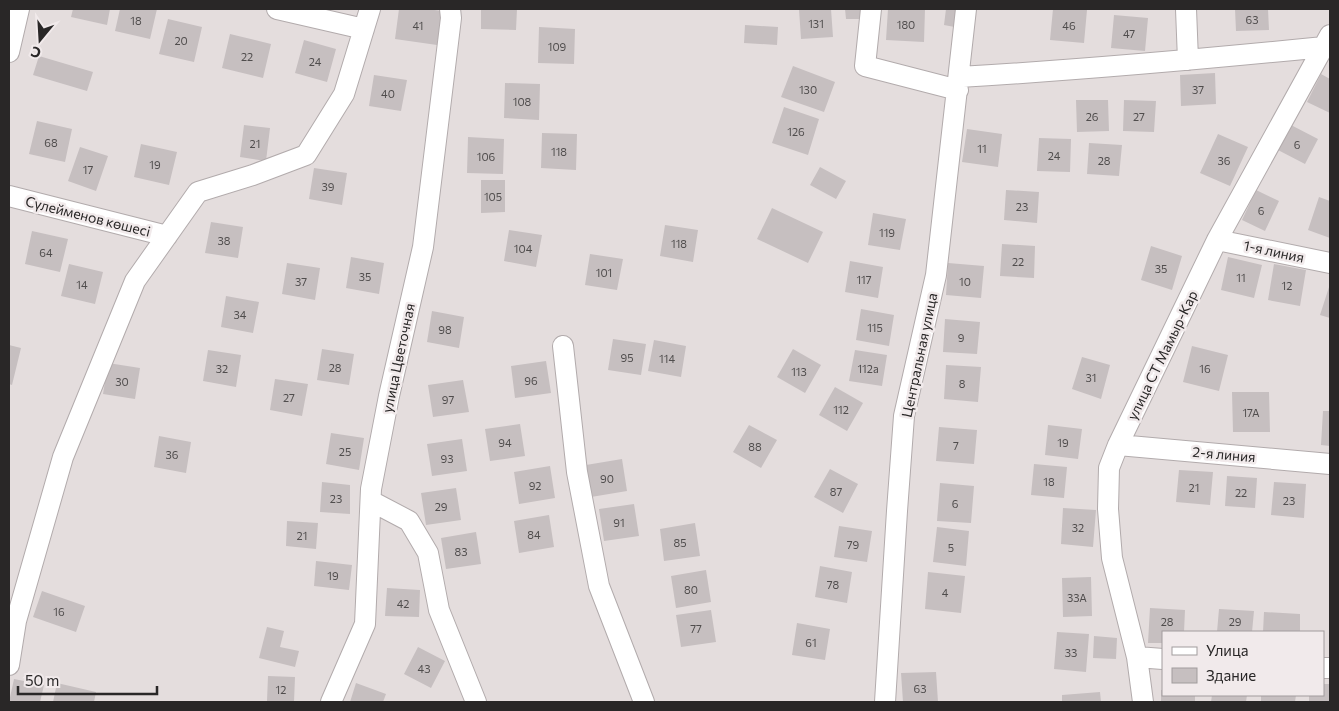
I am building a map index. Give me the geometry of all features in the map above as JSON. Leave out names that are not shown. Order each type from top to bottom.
[{"type":"street","points":[[9,52],[20,9]]},
{"type":"street","points":[[277,9],[299,11],[364,29]]},
{"type":"street","points":[[9,665],[16,622],[63,457],[135,281],[198,192],[253,175],[306,155],[344,94],[370,9]]},
{"type":"street","name":"улица Цветочная","points":[[331,702],[365,624],[372,489],[389,396],[422,247],[451,18],[450,9]]},
{"type":"street","points":[[871,9],[865,66],[958,83],[1050,72],[1188,60],[1327,41]]},
{"type":"street","name":"Центральная улица","points":[[885,702],[904,416],[936,274],[966,9]]},
{"type":"street","points":[[1186,9],[1188,60]]},
{"type":"street","name":"улица СТ Мамыр-Кар","points":[[1143,702],[1137,657],[1112,558],[1108,509],[1109,468],[1118,445],[1217,240],[1327,41]]},
{"type":"street","name":"Сүлейменов көшесі","points":[[9,196],[167,236]]},
{"type":"street","name":"1-я линия","points":[[1217,240],[1330,263]]},
{"type":"street","points":[[563,346],[577,472],[599,586],[644,702]]},
{"type":"street","name":"2-я линия","points":[[1118,445],[1330,464]]},
{"type":"street","points":[[371,501],[409,521],[428,553],[439,610],[476,702]]},
{"type":"street","points":[[1137,657],[1162,659]]},
{"type":"building","points":[[73,9],[110,9],[107,25],[71,17]]},
{"type":"building","points":[[120,9],[157,9],[150,39],[115,31]]},
{"type":"building","points":[[399,9],[442,11],[437,45],[395,39]]},
{"type":"building","points":[[481,9],[517,9],[516,30],[481,29]]},
{"type":"building","points":[[799,9],[831,9],[833,37],[801,39]]},
{"type":"building","points":[[845,9],[865,9],[865,19],[846,19]]},
{"type":"building","points":[[888,9],[925,9],[924,42],[886,40]]},
{"type":"building","points":[[946,9],[963,9],[960,28],[944,25]]},
{"type":"building","points":[[1053,9],[1087,10],[1084,43],[1050,40]]},
{"type":"building","points":[[1235,9],[1268,9],[1269,30],[1236,31]]},
{"type":"building","points":[[1114,15],[1148,18],[1145,51],[1111,48]]},
{"type":"building","points":[[168,19],[202,27],[194,62],[159,54]]},
{"type":"building","points":[[745,25],[778,27],[777,45],[744,43]]},
{"type":"building","points":[[539,27],[575,29],[574,64],[538,63]]},
{"type":"building","points":[[230,34],[271,44],[263,78],[222,68]]},
{"type":"building","points":[[304,40],[336,49],[327,82],[295,73]]},
{"type":"building","points":[[39,56],[93,72],[87,91],[33,75]]},
{"type":"building","points":[[793,66],[835,82],[824,112],[781,97]]},
{"type":"building","points":[[1215,73],[1216,104],[1181,106],[1180,75]]},
{"type":"building","points":[[1321,74],[1330,79],[1330,113],[1307,102]]},
{"type":"building","points":[[374,75],[407,80],[401,111],[369,106]]},
{"type":"building","points":[[505,83],[540,84],[539,120],[504,118]]},
{"type":"building","points":[[1076,100],[1108,100],[1109,131],[1077,132]]},
{"type":"building","points":[[1124,100],[1156,101],[1154,132],[1123,131]]},
{"type":"building","points":[[784,107],[819,119],[808,155],[772,143]]},
{"type":"building","points":[[37,121],[72,129],[65,162],[29,154]]},
{"type":"building","points":[[1289,124],[1318,139],[1305,164],[1276,149]]},
{"type":"building","points":[[244,125],[270,128],[266,161],[240,157]]},
{"type":"building","points":[[967,129],[1002,134],[998,167],[962,162]]},
{"type":"building","points":[[542,133],[577,134],[576,170],[541,168]]},
{"type":"building","points":[[1218,134],[1248,147],[1230,186],[1200,173]]},
{"type":"building","points":[[468,137],[504,139],[503,174],[467,173]]},
{"type":"building","points":[[1039,138],[1071,139],[1070,172],[1037,171]]},
{"type":"building","points":[[1089,143],[1122,145],[1119,176],[1087,174]]},
{"type":"building","points":[[141,144],[177,152],[169,185],[134,177]]},
{"type":"building","points":[[80,147],[108,156],[96,191],[68,181]]},
{"type":"building","points":[[820,167],[846,181],[836,199],[810,185]]},
{"type":"building","points":[[314,168],[347,173],[342,205],[309,199]]},
{"type":"building","points":[[481,180],[505,180],[505,212],[481,213]]},
{"type":"building","points":[[1006,190],[1039,192],[1037,223],[1004,220]]},
{"type":"building","points":[[1256,190],[1279,201],[1265,231],[1242,220]]},
{"type":"building","points":[[1319,197],[1330,201],[1330,238],[1308,230]]},
{"type":"building","points":[[772,208],[823,232],[808,263],[757,239]]},
{"type":"building","points":[[873,213],[906,219],[900,250],[868,245]]},
{"type":"building","points":[[211,222],[243,227],[238,258],[205,253]]},
{"type":"building","points":[[665,225],[698,230],[693,262],[660,256]]},
{"type":"building","points":[[509,230],[542,235],[536,267],[504,261]]},
{"type":"building","points":[[32,231],[68,239],[60,272],[25,264]]},
{"type":"building","points":[[1002,244],[1035,246],[1034,278],[1000,276]]},
{"type":"building","points":[[1151,246],[1182,256],[1172,290],[1141,280]]},
{"type":"building","points":[[590,254],[623,259],[617,290],[585,285]]},
{"type":"building","points":[[351,257],[384,263],[379,294],[346,288]]},
{"type":"building","points":[[1228,257],[1262,265],[1254,298],[1221,290]]},
{"type":"building","points":[[850,261],[883,267],[878,298],[845,292]]},
{"type":"building","points":[[287,263],[320,268],[315,300],[282,294]]},
{"type":"building","points":[[948,263],[984,266],[981,298],[946,295]]},
{"type":"building","points":[[69,264],[103,272],[95,304],[61,296]]},
{"type":"building","points":[[1274,264],[1306,270],[1300,306],[1268,300]]},
{"type":"building","points":[[1330,284],[1330,318],[1320,315]]},
{"type":"building","points":[[226,296],[259,302],[253,333],[221,327]]},
{"type":"building","points":[[861,309],[894,315],[889,346],[856,340]]},
{"type":"building","points":[[432,311],[464,317],[459,348],[427,342]]},
{"type":"building","points":[[945,319],[980,322],[977,354],[943,352]]},
{"type":"building","points":[[613,339],[646,344],[641,375],[608,370]]},
{"type":"building","points":[[654,340],[686,346],[681,377],[648,371]]},
{"type":"building","points":[[9,345],[21,348],[12,385],[9,384]]},
{"type":"building","points":[[1192,346],[1228,355],[1219,391],[1183,382]]},
{"type":"building","points":[[322,349],[354,354],[349,385],[317,380]]},
{"type":"building","points":[[793,349],[821,365],[805,393],[777,377]]},
{"type":"building","points":[[208,350],[241,355],[236,387],[203,381]]},
{"type":"building","points":[[855,350],[887,355],[882,386],[849,381]]},
{"type":"building","points":[[1082,357],[1110,365],[1101,399],[1072,389]]},
{"type":"building","points":[[546,361],[551,393],[515,398],[511,366]]},
{"type":"building","points":[[108,363],[140,368],[135,399],[103,394]]},
{"type":"building","points":[[946,365],[981,367],[978,402],[944,399]]},
{"type":"building","points":[[275,379],[308,384],[302,416],[270,410]]},
{"type":"building","points":[[463,380],[469,412],[433,417],[428,385]]},
{"type":"building","points":[[835,387],[863,403],[847,431],[819,415]]},
{"type":"building","points":[[1232,392],[1269,392],[1270,432],[1233,432]]},
{"type":"building","points":[[1323,411],[1330,411],[1330,446],[1321,445]]},
{"type":"building","points":[[520,424],[525,456],[490,461],[485,429]]},
{"type":"building","points":[[749,425],[777,440],[761,468],[733,452]]},
{"type":"building","points":[[1048,425],[1082,429],[1078,459],[1045,455]]},
{"type":"building","points":[[939,427],[977,430],[974,464],[936,461]]},
{"type":"building","points":[[331,433],[364,438],[359,470],[326,464]]},
{"type":"building","points":[[159,436],[191,442],[186,473],[154,467]]},
{"type":"building","points":[[462,439],[467,471],[432,476],[427,444]]},
{"type":"building","points":[[622,459],[627,491],[591,497],[586,465]]},
{"type":"building","points":[[1034,464],[1067,467],[1064,498],[1031,495]]},
{"type":"building","points":[[550,466],[555,498],[519,504],[514,472]]},
{"type":"building","points":[[830,469],[858,484],[843,513],[814,497]]},
{"type":"building","points":[[1179,470],[1213,472],[1210,505],[1176,502]]},
{"type":"building","points":[[1227,476],[1257,478],[1255,508],[1225,506]]},
{"type":"building","points":[[322,482],[350,485],[350,514],[320,512]]},
{"type":"building","points":[[1274,482],[1306,484],[1304,518],[1271,515]]},
{"type":"building","points":[[940,483],[974,486],[971,523],[937,521]]},
{"type":"building","points":[[456,488],[461,520],[426,525],[421,493]]},
{"type":"building","points":[[634,504],[639,536],[604,541],[599,509]]},
{"type":"building","points":[[1063,508],[1096,510],[1093,547],[1061,544]]},
{"type":"building","points":[[549,515],[554,547],[519,553],[514,521]]},
{"type":"building","points":[[287,521],[318,523],[316,549],[286,546]]},
{"type":"building","points":[[695,523],[700,556],[664,561],[660,529]]},
{"type":"building","points":[[839,526],[872,531],[867,562],[834,557]]},
{"type":"building","points":[[937,527],[969,531],[966,566],[933,562]]},
{"type":"building","points":[[476,532],[481,564],[446,569],[441,538]]},
{"type":"building","points":[[316,561],[352,565],[349,590],[314,586]]},
{"type":"building","points":[[820,566],[852,572],[847,603],[815,597]]},
{"type":"building","points":[[706,570],[711,602],[676,608],[671,576]]},
{"type":"building","points":[[928,572],[965,576],[961,613],[925,609]]},
{"type":"building","points":[[1091,577],[1092,616],[1063,617],[1062,578]]},
{"type":"building","points":[[387,588],[420,590],[419,617],[385,616]]},
{"type":"building","points":[[42,591],[85,606],[76,632],[33,617]]},
{"type":"building","points":[[1150,608],[1185,610],[1184,631],[1162,631],[1162,643],[1148,643]]},
{"type":"building","points":[[1219,609],[1254,611],[1252,631],[1217,631]]},
{"type":"building","points":[[711,610],[716,642],[681,647],[676,615]]},
{"type":"building","points":[[1264,612],[1300,614],[1300,631],[1263,631]]},
{"type":"building","points":[[797,623],[830,629],[825,660],[792,655]]},
{"type":"building","points":[[267,627],[284,631],[280,647],[299,651],[295,667],[259,658]]},
{"type":"building","points":[[1057,632],[1089,634],[1086,672],[1054,669]]},
{"type":"building","points":[[1094,636],[1117,638],[1116,659],[1093,658]]},
{"type":"building","points":[[418,647],[445,661],[431,688],[404,674]]},
{"type":"building","points":[[936,672],[938,702],[903,702],[901,673]]},
{"type":"building","points":[[268,676],[295,677],[294,702],[267,701]]},
{"type":"building","points":[[14,679],[44,685],[40,702],[9,702]]},
{"type":"building","points":[[57,683],[96,692],[94,702],[53,702]]},
{"type":"building","points":[[356,683],[386,694],[383,702],[350,702]]},
{"type":"building","points":[[1324,684],[1330,684],[1330,702],[1309,702],[1309,696],[1324,696]]},
{"type":"building","points":[[1161,690],[1162,696],[1195,696],[1195,702],[1161,702]]},
{"type":"building","points":[[1100,692],[1101,702],[1062,702],[1062,695]]},
{"type":"building","points":[[1212,696],[1247,696],[1246,702],[1211,702]]},
{"type":"building","points":[[1261,696],[1296,696],[1295,702],[1261,702]]}]
